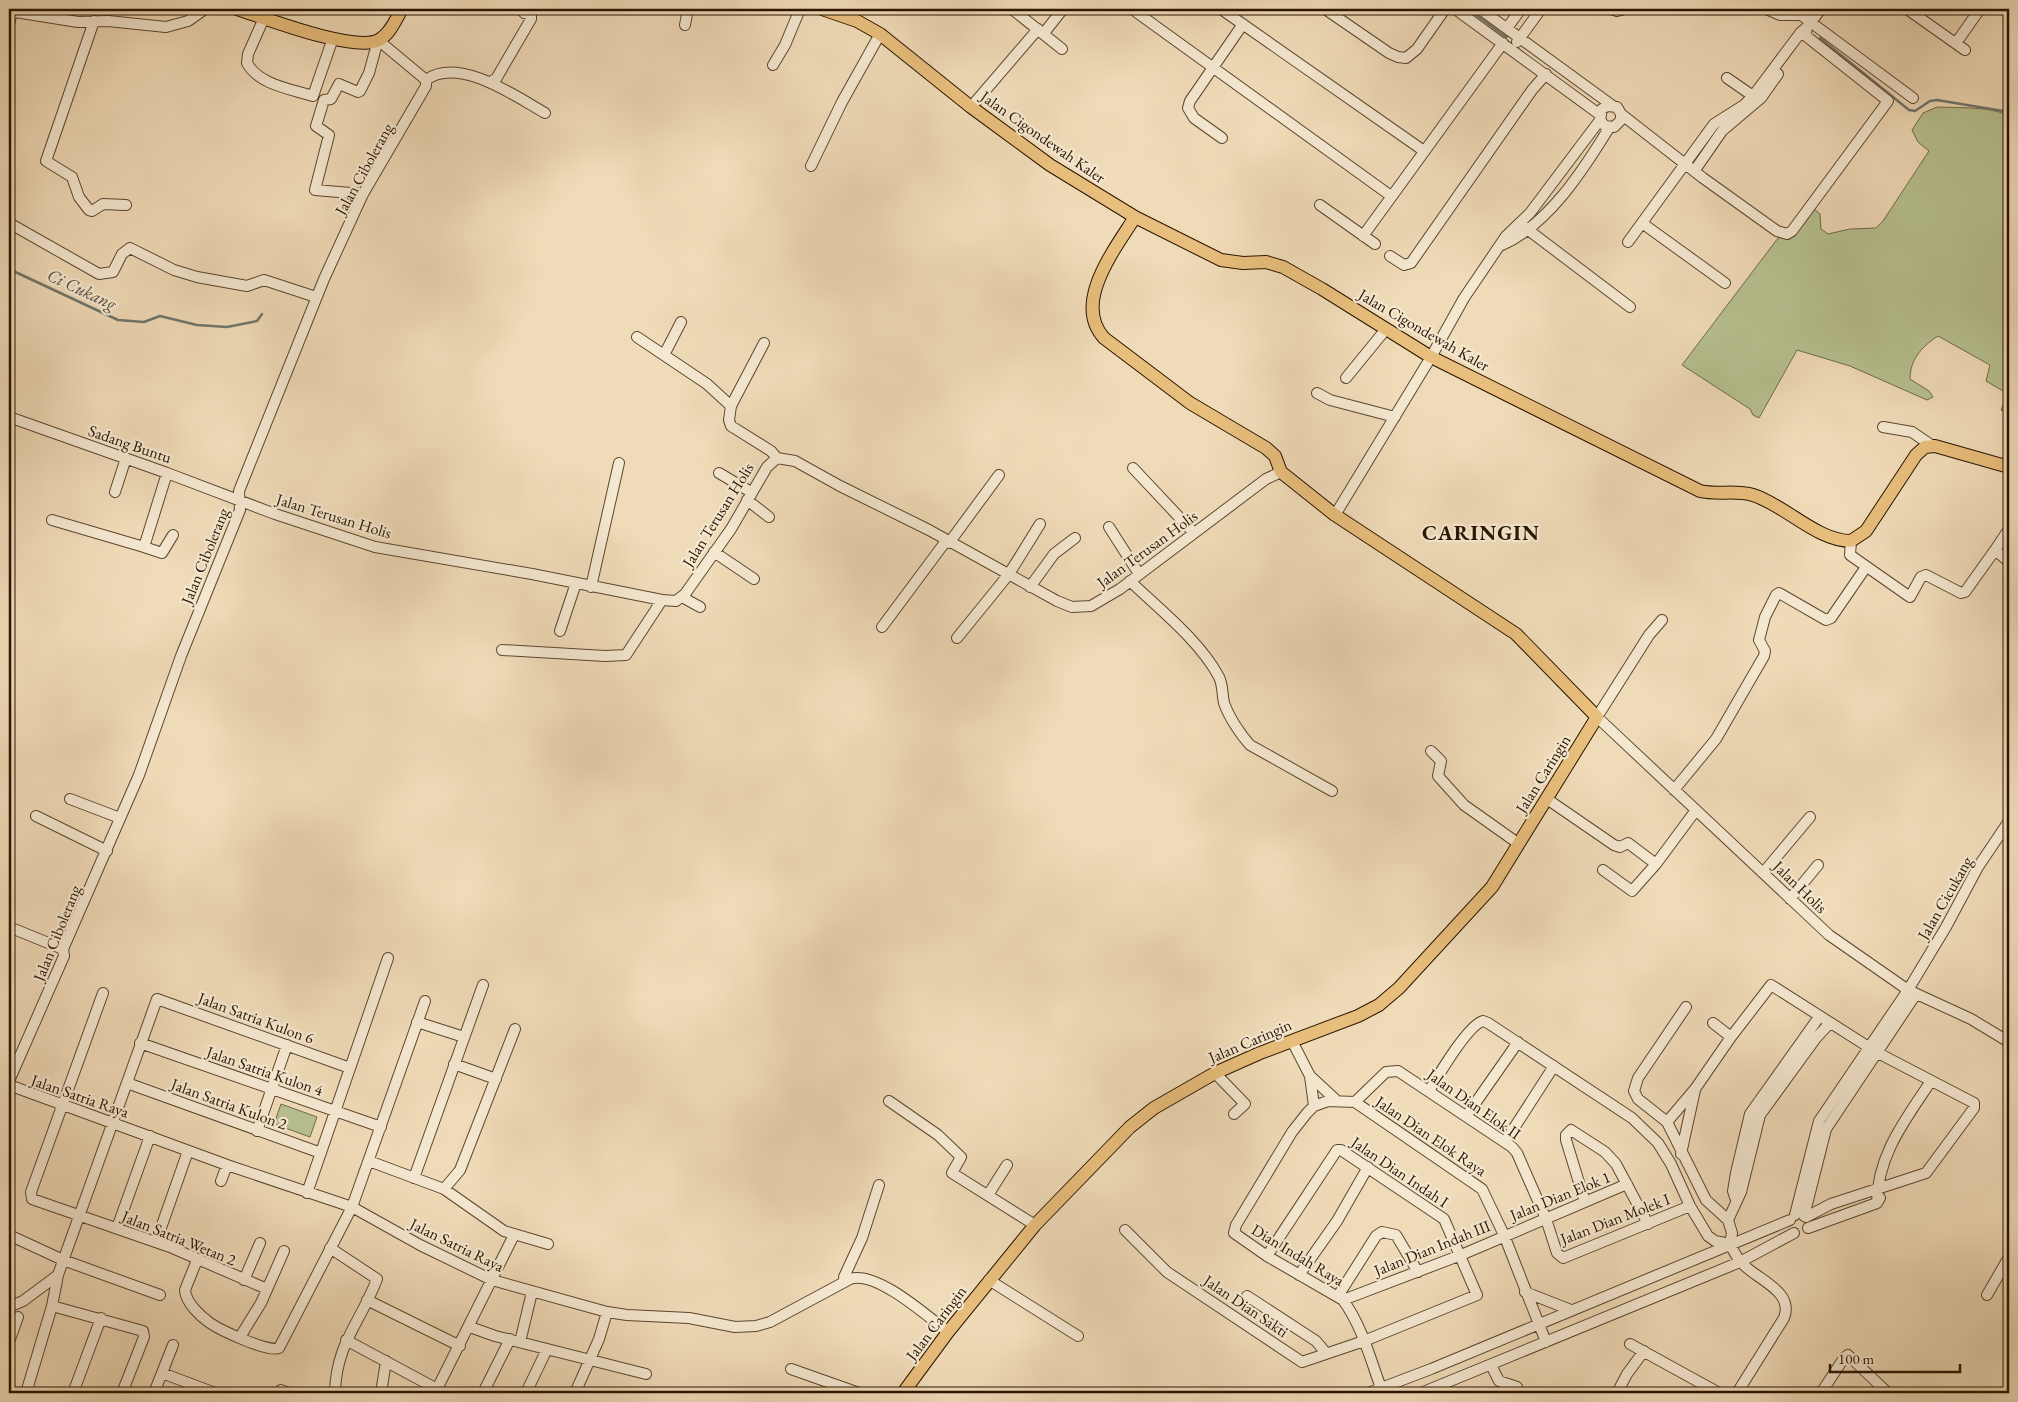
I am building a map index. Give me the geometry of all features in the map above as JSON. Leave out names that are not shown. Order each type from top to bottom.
[{"type":"main road","points":[[237,9],[333,38],[369,43],[378,40],[386,34],[402,9]]},
{"type":"main road","name":"Jalan Cigondewah Kaler","points":[[822,9],[858,21],[880,34],[971,108],[1065,176],[1135,217],[1221,260],[1243,264],[1266,262],[1283,268],[1322,289],[1431,357],[1689,487],[1714,494],[1751,494],[1832,537],[1851,541]]},
{"type":"main road","points":[[1135,217],[1105,268],[1098,284],[1092,310],[1097,330],[1190,403],[1266,448],[1275,456],[1281,472],[1335,516],[1516,634],[1597,717]]},
{"type":"main road","points":[[1851,541],[1866,531],[1922,448],[1930,445],[2009,467]]},
{"type":"main road","name":"Jalan Caringin","points":[[903,1393],[948,1332],[1035,1224],[1130,1128],[1154,1108],[1215,1073],[1358,1016],[1379,1005],[1399,988],[1489,890],[1597,717]]},
{"type":"street","points":[[9,24],[10,12],[78,22],[94,21],[174,27],[188,21],[205,9]]},
{"type":"street","points":[[490,82],[496,79],[531,19],[531,15],[524,13],[522,9]]},
{"type":"street","points":[[685,25],[688,9]]},
{"type":"street","points":[[774,65],[785,45],[800,9]]},
{"type":"street","points":[[1012,9],[1062,49]]},
{"type":"street","points":[[971,108],[1063,9]]},
{"type":"street","points":[[1132,9],[1390,196]]},
{"type":"street","points":[[1221,9],[1424,151]]},
{"type":"street","points":[[1325,9],[1389,53],[1406,58],[1417,49],[1445,9]]},
{"type":"street","points":[[1456,9],[1503,43],[1516,44],[1613,106],[1685,163],[1777,231],[1787,234],[1792,231],[1891,94]]},
{"type":"street","points":[[1480,9],[1507,28],[1516,44],[1546,74],[1599,117],[1609,128]]},
{"type":"street","points":[[1507,28],[1521,9]]},
{"type":"street","points":[[1516,44],[1541,9]]},
{"type":"street","points":[[1612,9],[1616,11],[1624,9]]},
{"type":"street","points":[[1766,9],[1780,15],[1801,15],[1806,29],[1891,94],[1913,98]]},
{"type":"street","points":[[1628,242],[1714,124],[1744,105],[1753,96],[1821,9]]},
{"type":"street","points":[[1907,9],[1966,50]]},
{"type":"street","points":[[1956,43],[1980,9]]},
{"type":"street","points":[[264,18],[248,54],[247,63],[249,67],[270,82],[324,100],[331,99],[338,84],[359,92],[368,73],[378,40],[426,80],[434,74],[445,72],[461,74],[490,82],[545,113]]},
{"type":"street","points":[[94,21],[46,161],[72,177],[79,198],[89,210],[92,211],[103,204],[126,205]]},
{"type":"street","points":[[1222,138],[1194,118],[1188,108],[1190,101],[1243,24]]},
{"type":"street","points":[[1806,29],[1891,94]]},
{"type":"street","points":[[1695,170],[1722,131],[1761,98],[1806,29]]},
{"type":"street","points":[[811,166],[842,102],[880,34]]},
{"type":"street","points":[[313,96],[333,38]]},
{"type":"street","points":[[1363,236],[1390,196],[1503,43]]},
{"type":"street","points":[[1390,256],[1404,265],[1410,263],[1532,90],[1546,74]]},
{"type":"street","points":[[1726,78],[1753,96]]},
{"type":"street","name":"Jalan Cibolerang","points":[[9,1080],[64,956],[63,949],[139,775],[190,633],[240,510],[238,491],[316,297],[363,194],[414,108],[425,88],[426,80]]},
{"type":"street","points":[[324,100],[316,126],[329,134],[315,190],[363,194]]},
{"type":"street","points":[[1524,227],[1607,106],[1613,106]]},
{"type":"street","points":[[1335,516],[1431,357],[1462,301],[1501,245],[1547,212],[1584,166],[1609,128],[1618,124],[1621,114]]},
{"type":"street","points":[[1320,205],[1376,244]]},
{"type":"street","points":[[9,223],[56,252],[102,275],[113,272],[122,254],[130,248],[174,270],[197,277],[247,286],[264,280],[316,297]]},
{"type":"street","points":[[1642,223],[1725,283]]},
{"type":"street","points":[[1524,227],[1630,307]]},
{"type":"street","points":[[664,355],[681,322]]},
{"type":"street","points":[[1346,378],[1386,330]]},
{"type":"street","points":[[637,337],[708,384],[731,406]]},
{"type":"street","points":[[764,343],[731,406],[729,420],[731,426],[763,445],[777,458]]},
{"type":"street","points":[[1317,393],[1330,400],[1395,417]]},
{"type":"street","name":"Sadang Buntu","points":[[9,418],[126,458],[240,501]]},
{"type":"street","points":[[1883,427],[1912,432],[1930,445]]},
{"type":"street","points":[[115,492],[126,458]]},
{"type":"street","name":"Jalan Terusan Holis","points":[[240,501],[374,547],[676,601],[682,597],[731,530],[769,464],[777,458],[795,461],[840,486],[929,530],[1057,601],[1080,608],[1100,602],[1266,479],[1281,472]]},
{"type":"street","points":[[591,587],[619,463]]},
{"type":"street","points":[[1133,468],[1194,533]]},
{"type":"street","points":[[144,547],[167,473]]},
{"type":"street","points":[[719,474],[749,496],[769,517]]},
{"type":"street","points":[[882,627],[999,475]]},
{"type":"street","points":[[52,520],[162,553],[172,535]]},
{"type":"street","points":[[957,638],[1009,574],[1040,524]]},
{"type":"street","points":[[1109,526],[1139,574]]},
{"type":"street","points":[[1851,541],[1850,555],[1910,596],[1921,577],[1926,576],[1961,593],[1965,592],[2009,529]]},
{"type":"street","points":[[1030,587],[1054,554],[1076,538]]},
{"type":"street","points":[[1995,550],[2009,562]]},
{"type":"street","points":[[714,552],[754,578]]},
{"type":"street","points":[[1674,790],[1716,739],[1764,656],[1765,651],[1759,640],[1765,617],[1776,595],[1779,594],[1826,620],[1831,618],[1866,567]]},
{"type":"street","points":[[1130,581],[1200,651],[1214,669],[1222,684],[1226,707],[1242,736],[1250,745],[1332,791]]},
{"type":"street","points":[[560,631],[576,583]]},
{"type":"street","points":[[682,597],[700,607]]},
{"type":"street","points":[[502,650],[626,656],[662,600]]},
{"type":"street","points":[[1597,717],[1649,634],[1662,620]]},
{"type":"street","name":"Jalan Holis","points":[[1597,717],[1829,935],[1912,992],[1971,1019],[2009,1042]]},
{"type":"street","points":[[1431,751],[1441,761],[1438,776],[1456,798],[1519,844]]},
{"type":"street","points":[[70,799],[120,818]]},
{"type":"street","points":[[1547,799],[1614,845],[1620,847],[1628,843],[1656,864]]},
{"type":"street","points":[[1603,870],[1632,891],[1656,864],[1696,810]]},
{"type":"street","points":[[36,816],[107,851]]},
{"type":"street","points":[[1763,873],[1810,817]]},
{"type":"street","name":"Jalan Cicukang","points":[[1799,1217],[1819,1121],[1874,1050],[1912,992],[1978,867],[2009,821]]},
{"type":"street","points":[[1790,898],[1818,865]]},
{"type":"street","points":[[9,927],[63,949]]},
{"type":"street","points":[[307,1194],[388,958]]},
{"type":"street","points":[[414,1178],[483,985]]},
{"type":"street","points":[[1368,1393],[1831,1204],[1929,1171],[1974,1108],[1974,1103],[1829,1024],[1771,985],[1731,1037],[1695,1089],[1667,1122]]},
{"type":"street","points":[[62,1105],[103,993]]},
{"type":"street","name":"Jalan Satria Kulon 6","points":[[140,1043],[155,1004],[157,1000],[160,1000],[350,1068]]},
{"type":"street","points":[[197,1260],[188,1280],[185,1294],[191,1304],[210,1323],[269,1349],[279,1348],[352,1207],[425,1001]]},
{"type":"street","points":[[1686,1007],[1634,1087],[1638,1099],[1667,1122],[1706,1200],[1728,1220],[1732,1233],[1730,1244],[1740,1262],[1783,1296],[1787,1309],[1784,1318],[1737,1393]]},
{"type":"street","points":[[1728,1220],[1741,1192],[1752,1122],[1760,1115],[1805,1044],[1819,1017]]},
{"type":"street","points":[[1429,1091],[1463,1040],[1480,1021],[1488,1023],[1622,1110],[1646,1130],[1671,1164],[1690,1206],[1708,1236],[1715,1241],[1730,1244]]},
{"type":"street","points":[[418,1022],[464,1037]]},
{"type":"street","points":[[1713,1023],[1731,1037]]},
{"type":"street","points":[[1805,1044],[1829,1024]]},
{"type":"street","points":[[444,1190],[460,1170],[515,1029]]},
{"type":"street","points":[[1292,1041],[1310,1076],[1314,1106]]},
{"type":"street","points":[[1467,1115],[1518,1042]]},
{"type":"street","points":[[26,1393],[52,1306],[58,1275],[140,1043]]},
{"type":"street","name":"Jalan Satria Kulon 4","points":[[140,1043],[381,1127]]},
{"type":"street","points":[[257,1131],[287,1045]]},
{"type":"street","points":[[454,1064],[496,1079]]},
{"type":"street","points":[[1505,1142],[1554,1066]]},
{"type":"street","name":"Jalan Dian Elok II","points":[[1355,1102],[1386,1072],[1391,1070],[1398,1071],[1467,1115],[1517,1153],[1546,1219]]},
{"type":"street","points":[[1215,1073],[1245,1104],[1234,1114]]},
{"type":"street","points":[[1310,1076],[1336,1100]]},
{"type":"street","name":"Jalan Satria Raya","points":[[9,1080],[62,1105],[307,1194],[352,1207],[459,1266],[492,1280],[532,1292],[607,1312],[627,1315],[688,1318],[735,1327],[756,1326],[770,1322],[856,1277],[865,1278],[884,1286],[948,1332]]},
{"type":"street","points":[[1877,1203],[1877,1187],[1889,1147],[1931,1081]]},
{"type":"street","name":"Jalan Satria Kulon 2","points":[[126,1082],[321,1154]]},
{"type":"street","points":[[1682,1154],[1695,1089]]},
{"type":"street","name":"Jalan Dian Elok Raya","points":[[1314,1106],[1336,1100],[1355,1102],[1479,1186],[1485,1192],[1546,1342]]},
{"type":"street","points":[[888,1101],[942,1137],[961,1157],[952,1173],[1035,1224]]},
{"type":"street","name":"Jalan Satria Wetan 2","points":[[62,1105],[30,1196],[34,1200],[156,1242],[267,1289]]},
{"type":"street","name":"Dian Indah Raya","points":[[1314,1106],[1292,1132],[1234,1229],[1236,1234],[1267,1256],[1340,1298],[1351,1311],[1381,1388]]},
{"type":"street","points":[[1585,1202],[1566,1140],[1566,1135],[1571,1130],[1605,1152],[1616,1164],[1648,1224]]},
{"type":"street","points":[[117,1228],[150,1136]]},
{"type":"street","name":"Jalan Dian Indah I","points":[[1267,1256],[1337,1150],[1342,1150],[1442,1217],[1477,1292],[1473,1298]]},
{"type":"street","points":[[156,1242],[188,1151]]},
{"type":"street","points":[[369,1161],[444,1190],[490,1222],[514,1235],[548,1244]]},
{"type":"street","points":[[221,1181],[227,1165]]},
{"type":"street","points":[[988,1195],[1007,1165]]},
{"type":"street","points":[[1299,1275],[1337,1221],[1368,1167]]},
{"type":"street","name":"Jalan Dian Elok 1","points":[[1504,1235],[1627,1184]]},
{"type":"street","points":[[1421,1393],[1740,1262],[1794,1234],[1802,1234],[1808,1228],[1877,1203],[1888,1184]]},
{"type":"street","points":[[844,1277],[862,1238],[879,1185]]},
{"type":"street","name":"Jalan Dian Molek I","points":[[1546,1219],[1557,1253],[1562,1258],[1690,1206]]},
{"type":"street","points":[[1799,1217],[1808,1228]]},
{"type":"street","points":[[1794,1234],[1790,1230],[1799,1217]]},
{"type":"street","name":"Jalan Dian Sakti","points":[[1125,1230],[1167,1272],[1298,1360],[1304,1362],[1364,1341],[1473,1298]]},
{"type":"street","points":[[1340,1298],[1376,1236],[1382,1232],[1396,1235],[1418,1272]]},
{"type":"street","points":[[9,1235],[63,1260],[160,1295]]},
{"type":"street","points":[[346,1340],[436,1391],[514,1235]]},
{"type":"street","name":"Jalan Dian Indah III","points":[[1340,1298],[1418,1272],[1504,1235]]},
{"type":"street","points":[[244,1280],[260,1243]]},
{"type":"street","points":[[330,1248],[376,1277],[377,1282],[346,1340],[339,1358],[335,1393]]},
{"type":"street","points":[[240,1337],[267,1289],[284,1251]]},
{"type":"street","points":[[1986,1295],[2009,1257]]},
{"type":"street","points":[[9,1307],[23,1301],[58,1275]]},
{"type":"street","points":[[989,1280],[1078,1336]]},
{"type":"street","points":[[483,1393],[515,1340],[532,1292]]},
{"type":"street","points":[[1525,1292],[1571,1310]]},
{"type":"street","points":[[1247,1296],[1316,1341],[1326,1353]]},
{"type":"street","points":[[367,1300],[460,1346]]},
{"type":"street","points":[[52,1306],[139,1328],[144,1334],[122,1393]]},
{"type":"street","points":[[574,1393],[599,1340],[607,1312]]},
{"type":"street","points":[[9,1342],[18,1317]]},
{"type":"street","points":[[73,1393],[101,1318]]},
{"type":"street","points":[[470,1326],[547,1349],[646,1374]]},
{"type":"street","points":[[1630,1344],[1719,1393]]},
{"type":"street","points":[[154,1393],[173,1345]]},
{"type":"street","points":[[526,1393],[547,1349]]},
{"type":"street","points":[[1617,1393],[1627,1374],[1644,1351]]},
{"type":"street","points":[[1821,1393],[1844,1358],[1848,1355],[1888,1393]]},
{"type":"street","points":[[381,1393],[386,1361]]},
{"type":"street","points":[[1491,1365],[1499,1381],[1517,1387]]},
{"type":"street","points":[[791,1369],[859,1393]]},
{"type":"street","points":[[162,1373],[215,1393]]},
{"type":"green space","points":[[1937,107],[1985,109],[2003,113],[2009,117],[2009,413],[2001,410],[2008,394],[1986,381],[1990,365],[1938,336],[1922,349],[1912,366],[1910,379],[1929,391],[1933,397],[1927,400],[1850,366],[1797,350],[1759,418],[1753,415],[1750,409],[1682,365],[1778,238],[1795,233],[1814,209],[1820,214],[1821,229],[1828,234],[1850,229],[1876,228],[1883,221],[1929,151],[1918,142],[1912,130],[1923,113]]},
{"type":"green space","points":[[281,1104],[317,1117],[310,1137],[274,1124]]},
{"type":"waterway","points":[[1468,9],[1506,37],[1508,35]]},
{"type":"waterway","points":[[1820,38],[1909,110],[1915,111],[1930,101],[1937,100],[2009,112]]},
{"type":"waterway","name":"Ci Cukang","points":[[9,269],[118,320],[144,322],[160,316],[197,325],[227,327],[257,321],[262,314]]},
{"type":"district","name":"CARINGIN","points":[[1481,532]]}]
